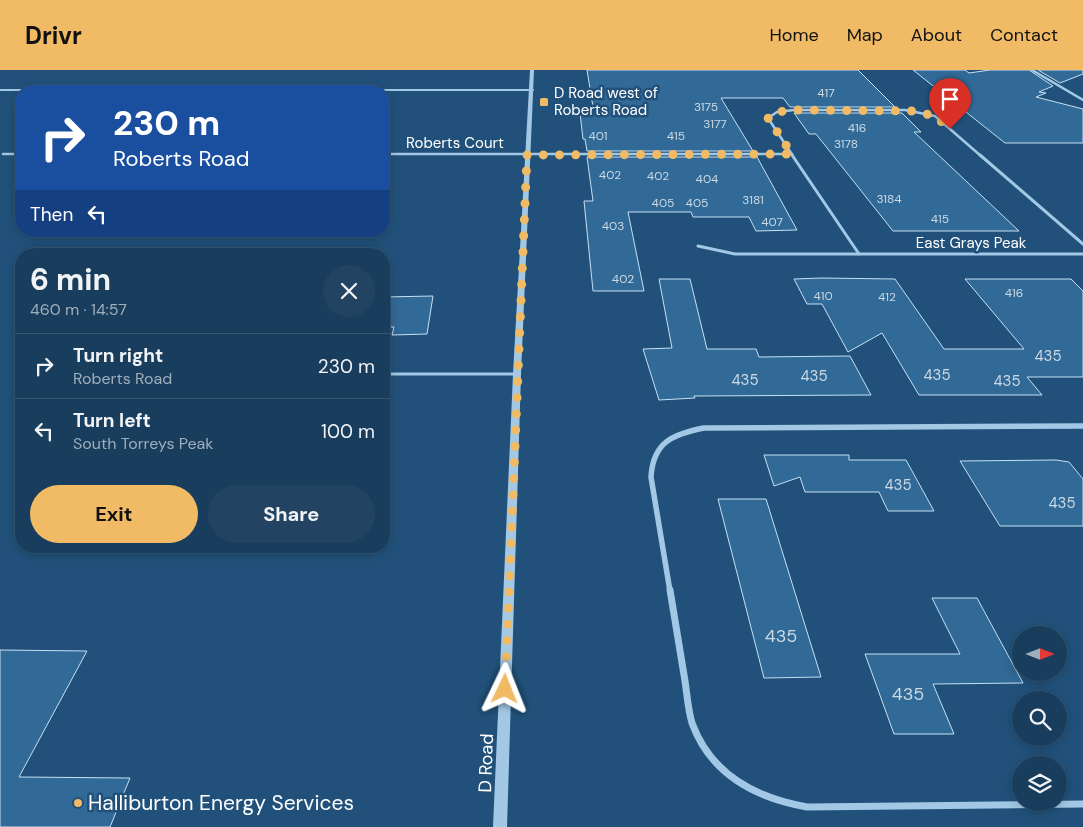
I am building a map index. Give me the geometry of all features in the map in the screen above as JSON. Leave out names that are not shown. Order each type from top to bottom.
[{"type":"street","name":"D Road","points":[[500,827],[517,374],[527,155],[533,90],[532,70]]},
{"type":"street","points":[[1032,70],[1083,100]]},
{"type":"street","points":[[859,254],[769,120],[768,118],[773,113],[794,110],[904,110],[935,116],[1083,244]]},
{"type":"street","points":[[3,154],[15,154]]},
{"type":"street","name":"Roberts Court","points":[[390,154],[792,154]]},
{"type":"street","name":"East Grays Peak","points":[[698,246],[735,254],[1083,254]]},
{"type":"street","points":[[1083,426],[704,428],[675,436],[663,444],[655,453],[651,465],[651,477],[692,722],[701,742],[715,763],[735,780],[758,794],[782,804],[807,807],[1083,804]]},
{"type":"lane","points":[[0,90],[15,90]]},
{"type":"lane","points":[[390,90],[533,90]]},
{"type":"lane","points":[[390,374],[517,374]]},
{"type":"path","points":[[556,86],[559,89]]},
{"type":"building","points":[[587,70],[858,70],[895,107],[790,107],[783,98],[721,98],[753,151],[587,151],[585,139],[583,139],[580,113],[594,113]]},
{"type":"building","points":[[913,70],[965,70],[969,73],[990,70],[1029,70],[1053,86],[1039,92],[1046,93],[1036,97],[1083,109],[1083,143],[1005,143]]},
{"type":"building","points":[[1038,70],[1083,70],[1083,74],[1060,83]]},
{"type":"building","points":[[794,113],[902,113],[921,132],[914,132],[1019,231],[893,231],[816,134],[809,134]]},
{"type":"building","points":[[587,157],[757,157],[797,230],[756,231],[749,217],[693,217],[691,212],[628,212],[644,291],[593,291],[584,201],[593,201]]},
{"type":"building","points":[[659,279],[690,279],[707,349],[756,349],[759,357],[850,356],[871,395],[694,396],[695,398],[659,400],[643,349],[672,348]]},
{"type":"building","points":[[794,279],[895,279],[944,349],[1024,349],[965,279],[1071,279],[1083,291],[1083,377],[1027,377],[1042,395],[919,395],[882,333],[848,352],[822,304],[807,304]]},
{"type":"building","points":[[433,296],[427,334],[392,335],[394,327],[390,327],[390,297]]},
{"type":"building","points":[[764,455],[849,455],[849,460],[906,460],[934,511],[888,511],[879,492],[805,492],[800,477],[774,486]]},
{"type":"building","points":[[1056,460],[1069,462],[1083,479],[1083,526],[1000,526],[960,461]]},
{"type":"building","points":[[718,499],[766,499],[821,677],[764,678]]},
{"type":"building","points":[[932,598],[977,598],[1012,663],[1012,681],[1022,681],[1023,683],[933,684],[954,734],[894,734],[865,654],[960,654]]},
{"type":"building","points":[[0,650],[87,651],[19,777],[130,778],[110,827],[0,827]]},
{"type":"place","name":"D Road west of Roberts Road","points":[[544,102]]},
{"type":"place","name":"Halliburton Energy Services","points":[[78,803]]},
{"type":"route","points":[[505,689],[527,155],[792,154],[768,118],[773,113],[794,110],[913,111],[935,116],[950,129]]}]
